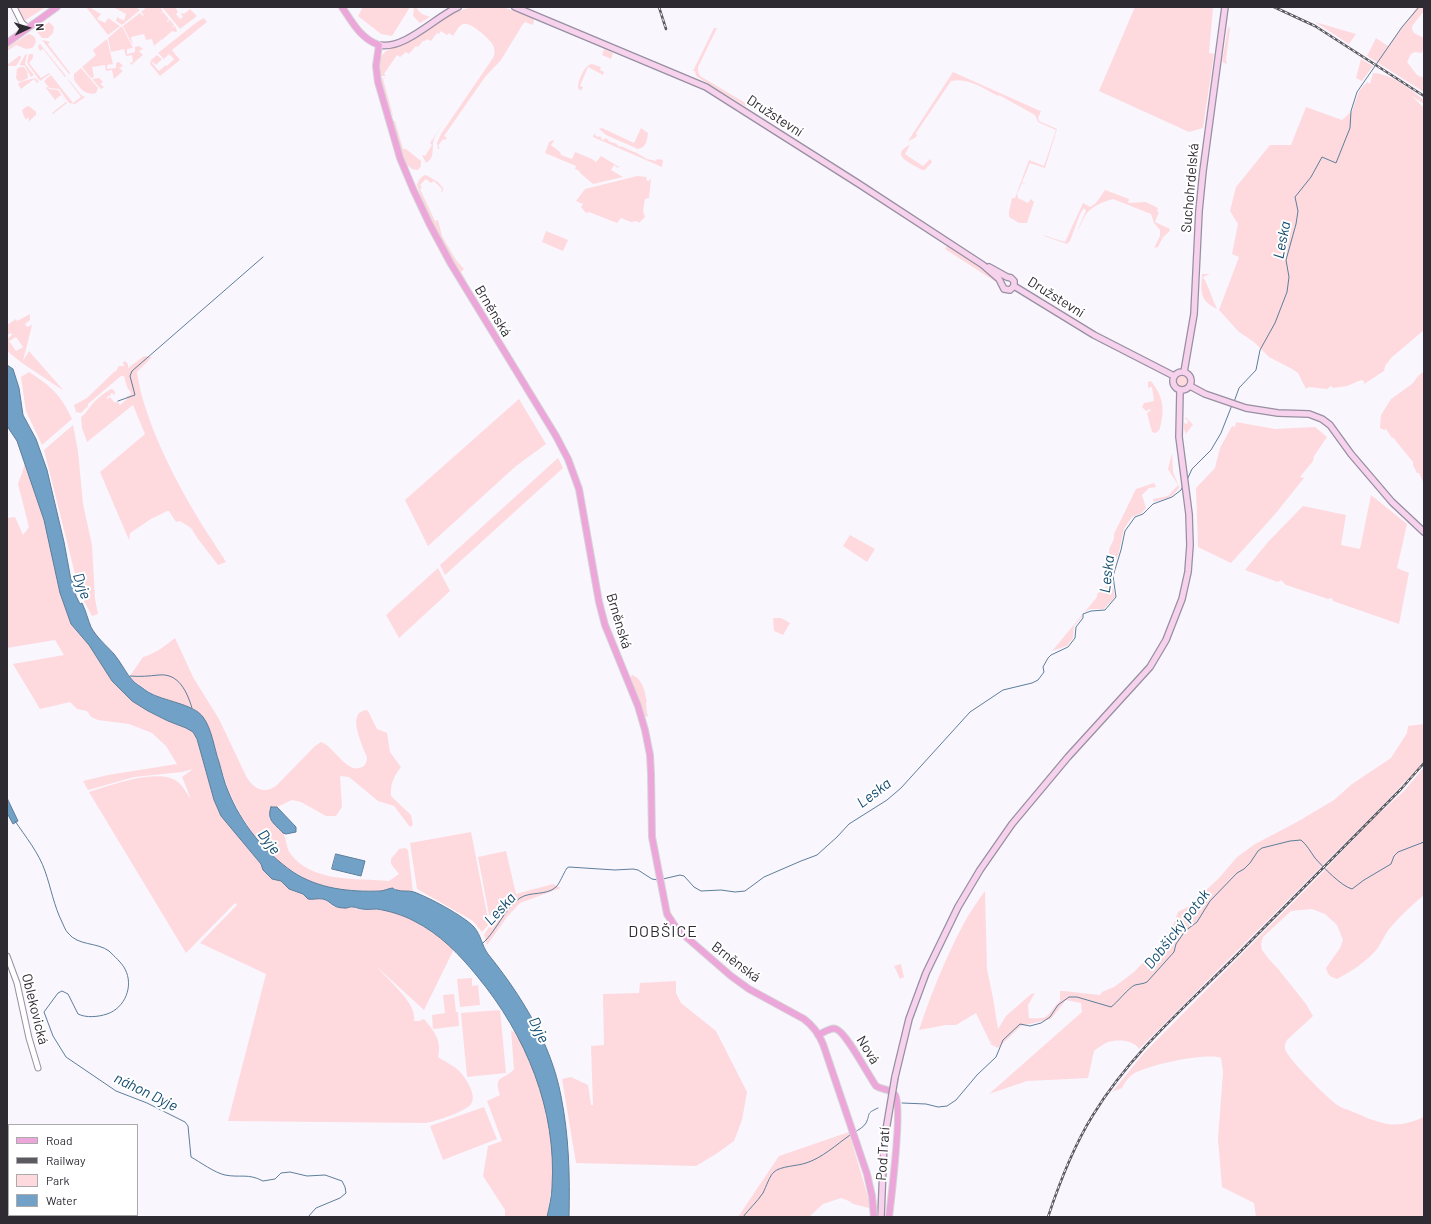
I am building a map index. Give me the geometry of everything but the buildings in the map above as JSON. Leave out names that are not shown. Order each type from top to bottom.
[{"type":"main road","points":[[7,43],[57,7]]},
{"type":"main road","points":[[342,7],[363,36],[379,45],[389,46],[420,31],[439,17],[458,7]]},
{"type":"main road","name":"Družstevní","points":[[515,7],[706,87],[866,188],[983,265],[996,276],[1001,283]]},
{"type":"main road","name":"Suchohrdelská","points":[[1184,372],[1194,314],[1203,171],[1225,7]]},
{"type":"main road","name":"Brněnská","points":[[379,45],[376,61],[378,82],[398,153],[413,189],[451,264],[556,436],[568,459],[576,480],[583,505],[599,602],[605,625],[639,711],[647,738],[651,774],[651,831],[666,912],[671,922],[677,929],[737,981],[811,1024],[818,1035],[858,1145],[869,1182],[876,1217]]},
{"type":"main road","points":[[983,265],[1013,279],[1014,286],[1012,289],[1006,290],[1003,288],[1001,283],[1003,279],[1007,277]]},
{"type":"main road","name":"Družstevní","points":[[1014,286],[1107,342],[1174,376]]},
{"type":"main road","points":[[1184,372],[1190,378],[1190,386],[1186,390],[1180,391],[1174,386],[1172,381],[1174,376],[1178,373],[1184,372]]},
{"type":"main road","points":[[1190,386],[1219,399],[1246,408],[1278,413],[1309,414],[1322,419],[1330,425],[1392,502],[1424,532]]},
{"type":"main road","points":[[881,1217],[884,1142],[894,1077],[909,1019],[926,973],[958,907],[980,870],[1017,818],[1068,757],[1150,667],[1161,650],[1182,599],[1188,572],[1190,540],[1179,426],[1180,391]]},
{"type":"main road","name":"Nová","points":[[818,1035],[832,1029],[838,1030],[847,1039],[876,1086],[894,1094]]},
{"type":"main road","name":"Pod Tratí","points":[[889,1214],[897,1136],[898,1103],[897,1097],[894,1094]]},
{"type":"street","points":[[14,7],[22,23],[28,28]]},
{"type":"street","name":"Oblekovická","points":[[7,956],[17,984],[29,1038],[38,1068]]},
{"type":"green space","points":[[19,7],[46,7],[24,21],[17,9]]},
{"type":"green space","points":[[86,7],[89,7],[101,14],[97,19],[105,23],[108,18],[120,26],[108,35]]},
{"type":"green space","points":[[113,7],[135,7],[140,10],[122,25],[116,21],[117,17],[124,21],[126,14]]},
{"type":"green space","points":[[147,7],[160,7],[163,11],[159,14],[163,12],[169,19],[166,22],[170,20],[174,25],[171,28],[175,26],[177,31],[172,31],[162,40],[161,38],[161,40],[154,46],[152,39],[146,40],[144,34],[131,37],[133,46],[123,26],[140,13],[143,16],[144,15],[141,12]]},
{"type":"green space","points":[[162,7],[175,7],[178,12],[176,14],[180,19],[183,17],[181,14],[182,13],[184,14],[190,9],[197,16],[180,29]]},
{"type":"green space","points":[[363,7],[410,7],[392,36],[381,34],[358,16]]},
{"type":"green space","points":[[414,7],[417,7],[422,14],[430,17],[420,23],[413,16]]},
{"type":"green space","points":[[473,7],[505,8],[533,17],[534,21],[533,25],[525,22],[523,24],[501,60],[485,77],[444,136],[447,138],[445,140],[443,139],[438,146],[440,148],[438,149],[437,143],[441,134],[493,58],[493,45],[475,28],[470,25],[463,24],[458,28],[453,36],[449,33],[447,35],[441,31],[439,34],[437,33],[431,41],[427,39],[418,47],[416,46],[409,54],[406,52],[400,57],[397,55],[384,74],[386,76],[380,76],[380,61],[382,55],[386,51],[406,43],[446,17],[464,9]]},
{"type":"green space","points":[[1135,7],[1213,8],[1209,53],[1214,54],[1203,128],[1189,132],[1099,91]]},
{"type":"green space","points":[[1417,7],[1424,7],[1424,11],[1412,26],[1412,29],[1414,33],[1424,38],[1424,50],[1421,53],[1415,52],[1411,54],[1407,62],[1417,75],[1424,78],[1424,92],[1367,56],[1376,38],[1388,46]]},
{"type":"green space","points":[[204,18],[207,22],[172,50],[180,60],[160,76],[150,64],[151,60],[157,55],[162,59],[156,65],[153,62],[152,63],[159,71],[174,59],[169,54],[164,59],[158,53]]},
{"type":"green space","points":[[49,22],[54,27],[53,33],[48,38],[42,38],[37,32]]},
{"type":"green space","points":[[1315,22],[1356,34],[1349,44]]},
{"type":"green space","points":[[122,26],[133,48],[127,49],[127,54],[135,52],[135,47],[139,46],[143,49],[139,51],[143,55],[131,65],[130,63],[133,62],[132,55],[126,56],[124,49],[111,52],[108,38]]},
{"type":"green space","points":[[1228,27],[1230,28],[1226,59],[1227,64],[1222,62]]},
{"type":"green space","points":[[714,28],[717,28],[698,67],[698,71],[700,76],[747,104],[745,106],[696,76],[695,71],[693,71]]},
{"type":"green space","points":[[28,34],[33,36],[36,40],[32,48],[26,49],[16,45],[7,51],[7,48]]},
{"type":"green space","points":[[107,39],[113,64],[107,65],[107,69],[116,68],[116,63],[119,62],[123,66],[119,68],[123,71],[114,79],[112,70],[106,71],[105,65],[92,67],[94,77],[91,78],[82,67],[96,55],[93,50]]},
{"type":"green space","points":[[42,40],[50,42],[48,44],[70,73],[69,74]]},
{"type":"green space","points":[[40,44],[66,76],[65,77],[43,49],[40,51],[38,46]]},
{"type":"green space","points":[[604,49],[613,53],[611,59],[602,55]]},
{"type":"green space","points":[[27,54],[25,64],[34,75],[31,77],[25,66],[20,65]]},
{"type":"green space","points":[[29,54],[33,54],[33,58],[29,63],[41,78],[49,73],[50,74],[40,81],[27,63]]},
{"type":"green space","points":[[21,56],[21,58],[16,66],[7,65]]},
{"type":"green space","points":[[1361,59],[1373,66],[1362,81],[1356,78]]},
{"type":"green space","points":[[592,64],[601,67],[600,70],[604,72],[603,75],[588,67],[580,86],[583,87],[581,91],[578,88],[580,78],[586,67]]},
{"type":"green space","points":[[24,67],[27,71],[28,78],[18,81],[16,78],[17,69]]},
{"type":"green space","points":[[81,68],[98,88],[96,93],[92,94],[86,92],[74,80],[74,74]]},
{"type":"green space","points":[[953,72],[1041,111],[1038,118],[1039,121],[1057,129],[1045,168],[1030,163],[1022,182],[1026,184],[1022,183],[1017,194],[1018,198],[1028,203],[1031,199],[1034,202],[1027,223],[1019,223],[1009,217],[1012,198],[1015,198],[1029,160],[1044,166],[1056,130],[1038,122],[1035,115],[999,95],[998,96],[975,84],[957,80],[951,81],[916,133],[917,135],[915,138],[908,141]]},
{"type":"green space","points":[[1373,73],[1394,79],[1424,100],[1424,104],[1412,96],[1424,108],[1424,330],[1391,358],[1385,366],[1384,371],[1364,384],[1364,381],[1361,380],[1347,386],[1333,388],[1331,386],[1327,389],[1309,387],[1306,389],[1298,373],[1269,357],[1254,342],[1239,332],[1219,310],[1239,257],[1232,254],[1238,224],[1230,211],[1236,187],[1270,145],[1291,145],[1306,107],[1342,120],[1352,111],[1359,91],[1367,82],[1370,84]]},
{"type":"green space","points":[[51,75],[73,103],[81,97],[68,79],[81,95],[85,97],[75,104],[69,103],[59,89],[49,88],[44,81]]},
{"type":"green space","points":[[387,77],[383,79],[394,119],[381,79]]},
{"type":"green space","points":[[35,78],[39,82],[37,83],[34,79],[21,89],[18,84],[20,82]]},
{"type":"green space","points":[[99,78],[103,82],[100,84],[104,87],[101,89],[92,79]]},
{"type":"green space","points":[[47,87],[49,89],[58,90],[67,103],[53,114],[52,113],[66,102],[61,95],[55,100],[46,88]]},
{"type":"green space","points":[[29,106],[36,112],[36,115],[28,122],[28,117],[26,120],[22,110]]},
{"type":"green space","points":[[389,113],[395,121],[403,149],[406,149],[421,161],[421,166],[418,170],[412,169],[407,165]]},
{"type":"green space","points":[[443,124],[434,139],[431,158],[426,163],[422,155],[425,156],[432,145],[430,143]]},
{"type":"green space","points":[[602,128],[634,143],[641,128],[648,133],[647,141],[643,147],[638,149],[606,135],[599,129]]},
{"type":"green space","points":[[594,134],[596,134],[595,136],[600,136],[601,139],[604,140],[605,138],[620,147],[621,146],[635,152],[647,159],[656,161],[657,159],[663,160],[662,167],[593,137]]},
{"type":"green space","points":[[554,141],[551,145],[560,152],[561,155],[572,159],[575,152],[596,162],[601,156],[619,167],[618,168],[614,165],[611,170],[623,177],[593,184],[579,172],[580,171],[575,169],[576,166],[545,153],[549,142]]},
{"type":"green space","points":[[910,145],[905,154],[923,166],[930,159],[932,162],[925,170],[922,170],[908,162],[901,156],[901,152]]},
{"type":"green space","points":[[426,175],[438,182],[443,188],[443,191],[441,192],[442,189],[434,181],[431,183],[426,179],[420,185],[422,188],[420,189],[435,221],[438,220],[442,236],[456,260],[464,269],[461,272],[466,280],[461,278],[424,207],[417,185],[420,179]]},
{"type":"green space","points":[[637,176],[647,177],[646,180],[649,181],[651,179],[649,198],[645,199],[643,211],[645,217],[639,223],[637,221],[631,222],[621,218],[617,223],[589,212],[586,213],[581,207],[583,204],[576,201],[585,189]]},
{"type":"green space","points":[[1105,190],[1129,199],[1128,203],[1146,202],[1158,208],[1157,211],[1159,212],[1155,222],[1170,229],[1169,232],[1163,237],[1158,247],[1154,248],[1160,236],[1160,230],[1154,223],[1151,214],[1113,199],[1093,207],[1085,216],[1077,231],[1086,211],[1084,208],[1080,214],[1070,241],[1067,244],[1043,235],[1065,242],[1083,203],[1090,207],[1096,203]]},
{"type":"green space","points":[[546,231],[568,240],[563,251],[542,242]]},
{"type":"green space","points":[[947,246],[993,275],[996,282],[945,249]]},
{"type":"green space","points":[[1202,274],[1210,274],[1203,277],[1217,309],[1211,306],[1202,295]]},
{"type":"green space","points":[[30,314],[30,320],[25,324],[27,327],[32,325],[23,361],[29,351],[64,391],[22,363],[7,351],[7,337],[8,338],[12,335],[11,333],[7,335],[7,325],[16,319],[17,321]],"holes":[[[16,337],[23,347],[16,351],[9,341]]]},
{"type":"green space","points":[[144,356],[152,357],[137,372],[141,392],[155,433],[185,495],[226,562],[218,565],[191,528],[180,521],[176,522],[169,511],[151,519],[130,533],[129,540],[100,472],[145,434],[133,405],[87,442],[82,428],[81,417],[97,399],[111,389],[114,390],[115,394],[110,394],[111,395],[107,397],[107,399],[110,397],[115,403],[117,401],[120,405],[127,399],[127,396],[131,393],[127,387],[124,376],[121,376],[88,404],[88,406],[81,413],[76,412],[74,405],[87,398],[115,371],[116,372],[119,366],[124,366],[123,362],[125,361],[128,364],[128,368]]},
{"type":"green space","points":[[1424,371],[1424,484],[1413,465],[1413,462],[1386,429],[1384,430],[1380,428],[1381,415],[1391,399],[1412,384]]},
{"type":"green space","points":[[29,372],[55,392],[64,404],[72,419],[42,445],[26,411],[21,377]]},
{"type":"green space","points":[[1179,375],[1185,375],[1189,379],[1189,385],[1185,389],[1179,389],[1175,385],[1175,379]]},
{"type":"green space","points":[[1151,381],[1158,391],[1162,401],[1163,412],[1160,428],[1155,433],[1152,432],[1147,413],[1151,410],[1146,411],[1142,407],[1144,403],[1154,401],[1152,387],[1148,388],[1148,382]]},
{"type":"green space","points":[[519,399],[546,444],[516,466],[428,546],[405,500]]},
{"type":"green space","points":[[1186,417],[1193,425],[1186,434],[1184,429],[1184,423],[1187,424],[1188,420],[1185,419]]},
{"type":"green space","points":[[1236,422],[1275,429],[1315,427],[1327,437],[1314,456],[1313,461],[1300,477],[1304,478],[1276,513],[1231,563],[1198,547],[1196,488],[1215,468],[1220,448],[1232,426],[1235,427]]},
{"type":"green space","points":[[73,425],[78,451],[83,504],[92,545],[95,599],[98,614],[92,616],[80,594],[44,450]]},
{"type":"green space","points":[[1172,453],[1173,472],[1179,487],[1171,496],[1154,502],[1153,499],[1168,496],[1178,485],[1168,469]]},
{"type":"green space","points":[[558,458],[563,468],[445,575],[440,565]]},
{"type":"green space","points":[[25,464],[44,520],[71,624],[148,711],[193,732],[197,739],[214,800],[221,815],[261,864],[263,870],[272,879],[281,881],[289,889],[303,894],[308,899],[324,899],[334,907],[352,907],[361,910],[375,909],[396,913],[414,921],[436,934],[454,949],[424,1010],[377,967],[407,1000],[414,1014],[414,1021],[424,1019],[434,1032],[439,1046],[438,1057],[461,1073],[466,1080],[473,1097],[473,1101],[468,1107],[450,1116],[426,1123],[228,1121],[266,974],[200,943],[237,905],[235,903],[186,953],[89,792],[134,779],[159,776],[178,782],[191,799],[182,777],[193,769],[182,772],[134,777],[88,790],[83,781],[108,775],[177,764],[166,746],[152,733],[129,724],[98,720],[91,717],[87,711],[77,709],[70,702],[40,709],[13,664],[64,655],[55,640],[7,648],[7,518],[15,517],[23,535],[29,527],[18,484]]},
{"type":"green space","points":[[1154,483],[1156,487],[1149,488],[1142,495],[1146,508],[1142,513],[1132,517],[1124,529],[1119,552],[1113,568],[1112,579],[1109,549],[1114,539],[1114,534],[1136,489]]},
{"type":"green space","points":[[1371,495],[1407,524],[1397,568],[1409,573],[1399,624],[1333,601],[1332,598],[1328,599],[1286,585],[1281,580],[1278,582],[1245,570],[1268,542],[1303,506],[1346,515],[1341,545],[1360,549]]},
{"type":"green space","points":[[850,535],[875,549],[867,562],[843,546]]},
{"type":"green space","points":[[438,568],[450,591],[399,638],[386,615]]},
{"type":"green space","points":[[1112,582],[1115,597],[1104,609],[1090,609],[1084,613],[1097,597],[1097,594]]},
{"type":"green space","points":[[1082,615],[1074,626],[1073,638],[1067,646],[1052,651]]},
{"type":"green space","points":[[773,618],[781,618],[790,623],[783,635],[774,631]]},
{"type":"green space","points":[[175,638],[193,677],[219,719],[246,776],[255,787],[259,789],[267,790],[276,786],[315,746],[321,742],[331,749],[346,764],[356,768],[362,767],[366,763],[367,757],[359,736],[356,719],[360,712],[366,710],[368,711],[377,729],[387,733],[390,752],[401,767],[393,780],[391,796],[411,815],[413,825],[410,827],[394,806],[378,801],[349,777],[340,776],[342,807],[336,816],[326,816],[301,802],[292,800],[277,807],[272,807],[269,814],[271,819],[284,835],[290,853],[299,863],[310,870],[322,874],[349,879],[389,881],[399,874],[391,864],[391,859],[399,849],[405,848],[408,850],[413,892],[398,891],[393,888],[382,891],[336,890],[312,883],[280,863],[260,844],[242,817],[229,792],[208,728],[194,709],[151,693],[134,681],[130,676],[143,657],[156,652]]},
{"type":"green space","points":[[632,675],[639,680],[644,690],[647,702],[647,717],[644,716],[630,678]]},
{"type":"green space","points":[[1424,724],[1424,760],[1418,768],[1139,1049],[1130,1042],[1108,1042],[1094,1051],[1088,1078],[1027,1081],[989,1094],[1082,1012],[1081,1003],[1066,1000],[1051,1019],[1021,1026],[998,1048],[990,1044],[992,1041],[990,1042],[976,1013],[956,1025],[946,1025],[919,1030],[933,990],[956,938],[976,903],[985,891],[987,969],[998,1029],[1006,1016],[1031,994],[1035,993],[1028,1005],[1029,1018],[1045,1017],[1060,1001],[1060,991],[1100,995],[1102,992],[1114,987],[1134,972],[1161,944],[1172,928],[1178,912],[1189,906],[1219,878],[1237,857],[1255,844],[1297,822],[1334,800],[1352,784],[1391,758],[1407,733],[1408,726]]},
{"type":"green space","points":[[1424,767],[1424,895],[1394,924],[1373,954],[1348,973],[1337,979],[1330,976],[1326,968],[1340,948],[1343,940],[1337,925],[1325,914],[1312,909],[1291,911],[1263,937],[1261,944],[1262,950],[1306,1004],[1313,1016],[1287,1040],[1285,1046],[1285,1049],[1293,1061],[1309,1079],[1340,1107],[1383,1123],[1402,1124],[1424,1117],[1424,1217],[1256,1217],[1254,1203],[1222,1187],[1218,1139],[1223,1072],[1221,1058],[1203,1057],[1177,1060],[1140,1070],[1127,1080],[1122,1088],[1112,1092],[1144,1053],[1319,876],[1373,819],[1404,791]]},
{"type":"green space","points":[[471,832],[489,924],[482,932],[473,921],[417,889],[410,843]]},
{"type":"green space","points":[[506,851],[516,894],[553,884],[561,888],[520,903],[507,917],[487,945],[484,935],[495,918],[489,915],[478,857]]},
{"type":"green space","points":[[901,964],[904,977],[900,979],[894,966]]},
{"type":"green space","points":[[472,978],[472,986],[478,985],[480,1005],[460,1007],[457,979]]},
{"type":"green space","points":[[676,981],[676,993],[681,1003],[716,1031],[747,1092],[742,1120],[734,1141],[696,1166],[576,1163],[562,1079],[571,1077],[588,1085],[591,1105],[593,1105],[591,1046],[604,1045],[603,994],[639,993],[640,983]]},
{"type":"green space","points":[[454,994],[459,1026],[433,1029],[432,1015],[445,1013],[443,995]]},
{"type":"green space","points":[[500,1010],[506,1073],[467,1077],[461,1013]]},
{"type":"green space","points":[[511,1030],[517,1034],[531,1062],[542,1096],[550,1131],[553,1163],[552,1186],[547,1217],[505,1217],[505,1210],[483,1176],[488,1146],[502,1141],[487,1101],[500,1095],[498,1088],[499,1081],[514,1069]]},
{"type":"green space","points":[[484,1107],[497,1139],[443,1160],[430,1126]]},
{"type":"green space","points":[[849,1132],[869,1201],[869,1208],[853,1204],[841,1198],[823,1204],[809,1217],[738,1217],[779,1156]]},
{"type":"water","points":[[7,365],[13,369],[19,388],[23,415],[36,439],[47,470],[64,542],[71,580],[73,582],[76,596],[80,604],[82,603],[85,609],[93,631],[117,657],[134,682],[154,695],[193,709],[203,717],[211,733],[224,781],[233,803],[254,836],[282,864],[303,878],[324,886],[346,890],[380,891],[393,888],[399,891],[414,892],[454,912],[476,930],[486,951],[512,986],[533,1020],[550,1057],[564,1111],[569,1171],[569,1217],[547,1217],[552,1191],[552,1158],[549,1130],[543,1102],[535,1075],[524,1048],[510,1023],[477,976],[456,952],[441,938],[410,919],[377,909],[352,907],[340,908],[323,899],[308,899],[303,894],[289,889],[281,881],[272,879],[263,870],[261,864],[221,816],[214,800],[197,739],[193,732],[148,711],[132,701],[112,681],[89,645],[71,624],[60,593],[44,520],[17,441],[7,426]]},
{"type":"water","points":[[7,798],[18,821],[13,824],[7,813]]},
{"type":"water","points":[[271,807],[277,807],[296,827],[296,832],[286,834],[283,833],[272,822],[270,819]]},
{"type":"water","points":[[336,854],[365,861],[361,876],[332,869]]},
{"type":"waterway","name":"Leska","points":[[1234,402],[1239,388],[1256,370],[1260,350],[1275,323],[1287,292],[1289,277],[1286,260],[1298,211],[1295,197],[1311,177],[1322,157],[1336,163],[1350,128],[1351,111],[1357,92],[1402,27],[1419,7]]},
{"type":"waterway","points":[[118,401],[135,395],[130,376],[132,371],[263,257]]},
{"type":"waterway","name":"Leska","points":[[1187,480],[1192,469],[1211,450],[1221,433],[1232,405]]},
{"type":"waterway","name":"Leska","points":[[663,879],[680,875],[684,876],[694,887],[701,891],[745,891],[764,877],[817,855],[849,824],[887,800],[901,788],[970,712],[1003,690],[1032,683],[1038,680],[1044,672],[1043,667],[1048,658],[1068,647],[1075,638],[1076,627],[1083,618],[1083,614],[1091,611],[1105,610],[1116,597],[1113,576],[1125,531],[1135,517],[1143,514],[1153,504],[1172,497],[1181,490],[1183,486]]},
{"type":"waterway","points":[[130,676],[166,675],[172,677],[177,680],[185,690],[192,708]]},
{"type":"waterway","name":"náhon Dyje","points":[[15,821],[32,845],[42,864],[57,910],[67,932],[77,940],[99,946],[109,951],[122,964],[128,976],[128,989],[123,1002],[113,1011],[103,1015],[88,1017],[78,1014],[68,994],[62,991],[58,993],[44,1012],[53,1036],[66,1057],[116,1091],[147,1103],[185,1122],[188,1126],[191,1157],[217,1172],[230,1176],[248,1176],[263,1181],[275,1179],[281,1173],[290,1172],[307,1176],[325,1175],[342,1181],[346,1193],[340,1198],[316,1208],[308,1217]]},
{"type":"waterway","name":"Dobšický potok","points":[[902,1103],[926,1104],[938,1107],[947,1106],[956,1100],[977,1075],[996,1057],[1003,1040],[1020,1024],[1030,1026],[1041,1023],[1050,1017],[1058,1005],[1069,997],[1077,997],[1111,1007],[1132,987],[1147,982],[1174,952],[1176,944],[1185,931],[1197,922],[1210,901],[1237,873],[1250,863],[1258,851],[1262,848],[1290,841],[1301,840],[1327,871],[1343,884],[1352,889],[1391,864],[1394,856],[1398,852],[1424,842]]},
{"type":"waterway","name":"Leska","points":[[482,944],[514,903],[524,896],[552,890],[556,887],[569,867],[615,870],[633,869],[638,870],[652,879],[658,880]]},
{"type":"waterway","name":"Dobšický potok","points":[[855,1132],[865,1124],[871,1111],[878,1108]]},
{"type":"waterway","name":"Dobšický potok","points":[[743,1217],[763,1193],[774,1172],[780,1168],[812,1161],[829,1151],[850,1135]]},
{"type":"railway","points":[[659,7],[666,29]]},
{"type":"railway","points":[[1274,7],[1315,26],[1424,96]]},
{"type":"railway","points":[[1048,1217],[1062,1177],[1079,1139],[1108,1092],[1142,1050],[1381,810],[1424,763]]},
{"type":"district","name":"DOBŠICE","points":[[663,932]]},
{"type":"water label","name":"Dyje","points":[[82,586]]},
{"type":"water label","name":"Dyje","points":[[269,842]]},
{"type":"water label","name":"Dyje","points":[[539,1030]]}]
